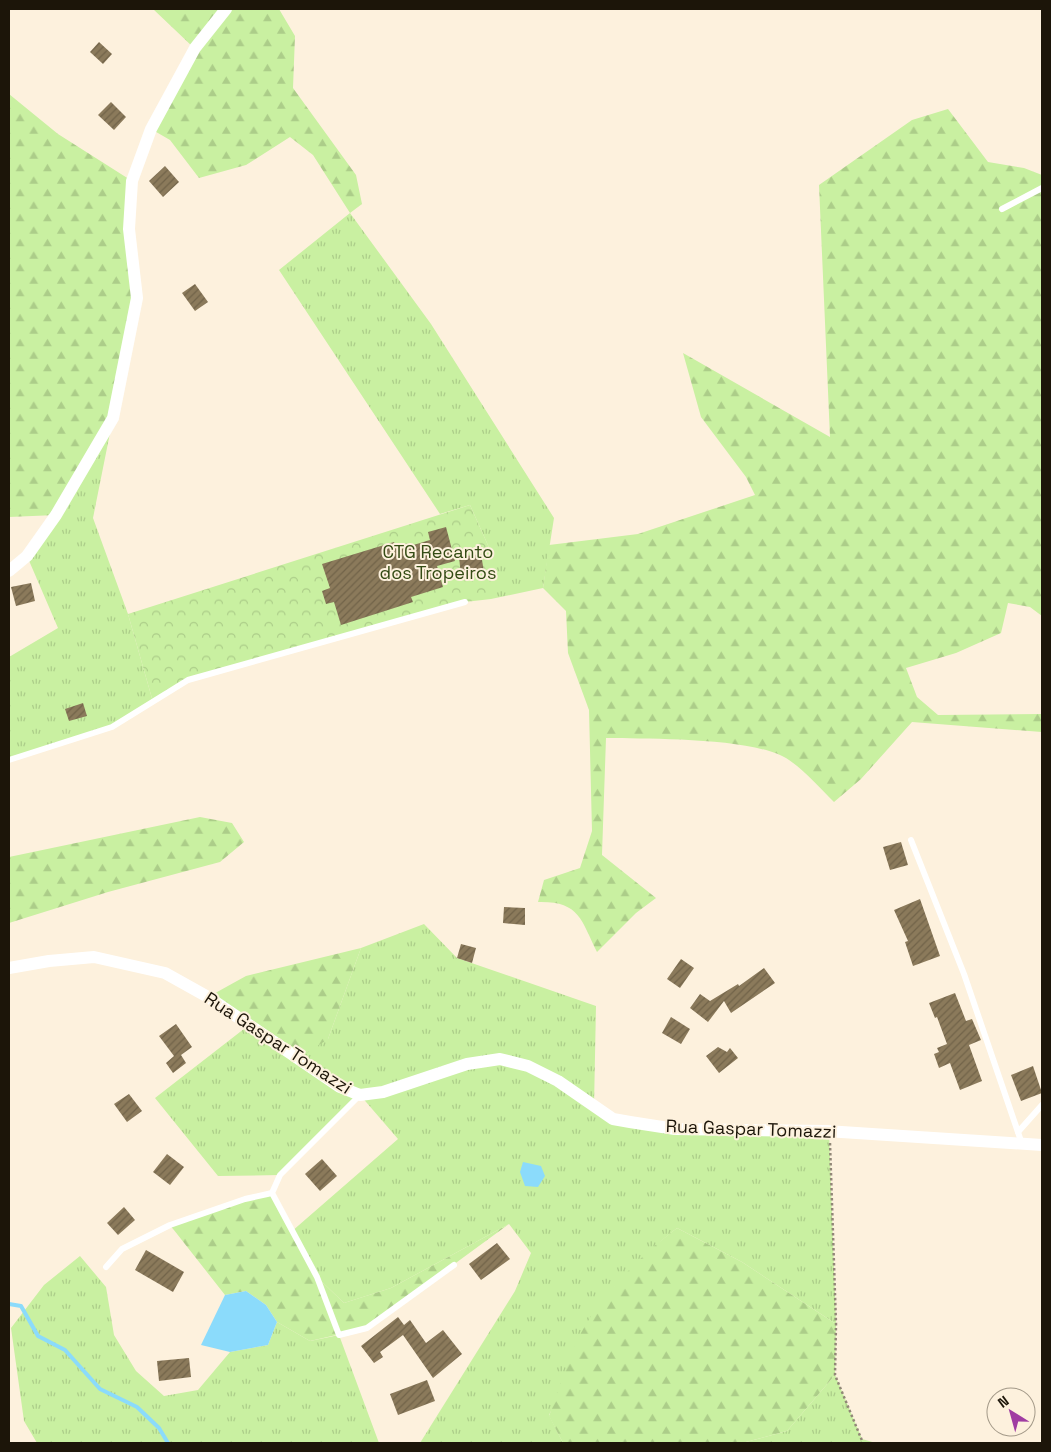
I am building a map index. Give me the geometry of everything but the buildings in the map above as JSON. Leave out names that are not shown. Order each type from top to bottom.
[{"type":"street","points":[[9,572],[27,556],[56,514],[113,418],[137,298],[129,229],[132,181],[151,129],[194,48],[226,9]]},
{"type":"street","name":"Rua Gaspar Tomazzi","points":[[9,968],[49,961],[94,958],[165,974],[208,997],[340,1087],[360,1095],[383,1092],[467,1064],[500,1059],[528,1066],[558,1081],[613,1118],[630,1122],[699,1130],[829,1131],[1020,1138],[1042,1145]]},
{"type":"lane","points":[[1002,208],[1042,188]]},
{"type":"lane","points":[[9,760],[112,728],[188,680],[464,602]]},
{"type":"lane","points":[[911,840],[964,974],[1020,1138]]},
{"type":"lane","points":[[272,1194],[280,1175],[360,1095]]},
{"type":"lane","points":[[1020,1138],[1042,1105]]},
{"type":"lane","points":[[272,1194],[317,1277],[338,1335],[367,1328],[454,1265]]},
{"type":"lane","points":[[106,1267],[122,1250],[170,1225],[245,1198],[272,1194]]},
{"type":"path","points":[[829,1131],[836,1324],[835,1375],[863,1443]]},
{"type":"green space","points":[[153,9],[279,9],[295,36],[293,88],[356,175],[362,204],[350,213],[313,155],[290,137],[246,165],[199,178],[170,140],[151,129],[194,48]]},
{"type":"green space","points":[[9,94],[58,134],[132,181],[137,298],[113,418],[56,515],[9,517]]},
{"type":"green space","points":[[948,109],[988,162],[1024,168],[1042,175],[1042,616],[1030,607],[1008,603],[1001,633],[956,653],[906,668],[917,697],[938,715],[1042,714],[1042,732],[912,722],[861,779],[834,802],[795,764],[773,752],[728,743],[674,739],[606,738],[602,855],[656,898],[636,913],[597,952],[577,914],[562,905],[538,902],[544,880],[580,868],[592,831],[589,710],[568,653],[566,611],[543,588],[549,545],[638,534],[755,495],[746,477],[701,417],[683,353],[830,437],[819,185],[912,120]]},
{"type":"green space","points":[[350,213],[431,324],[554,518],[543,588],[491,599],[491,552],[470,505],[440,514],[279,270]]},
{"type":"green space","points":[[113,418],[93,518],[128,614],[153,702],[112,727],[9,760],[9,657],[58,628],[27,556]]},
{"type":"green space","name":"CTG Recanto dos Tropeiros","points":[[470,505],[491,552],[491,599],[465,602],[188,680],[153,702],[128,614]]},
{"type":"green space","points":[[200,817],[232,823],[244,842],[220,862],[108,892],[9,923],[9,857]]},
{"type":"green space","points":[[424,924],[457,958],[596,1006],[594,1107],[630,1122],[829,1131],[836,1324],[742,1262],[677,1228],[615,1286],[549,1415],[563,1443],[420,1443],[515,1291],[531,1253],[509,1224],[391,1288],[344,1303],[317,1277],[291,1232],[398,1139],[360,1095],[280,1175],[218,1176],[155,1098],[249,1025],[328,1039],[361,948]]},
{"type":"green space","points":[[361,948],[328,1039],[298,1059],[208,997],[246,976]]},
{"type":"green space","points":[[272,1193],[317,1277],[344,1303],[391,1288],[509,1224],[367,1328],[310,1341],[277,1322],[266,1305],[246,1291],[225,1295],[170,1225]]},
{"type":"green space","points":[[677,1228],[742,1262],[836,1324],[835,1375],[787,1431],[742,1443],[563,1443],[549,1416],[581,1333],[611,1289],[637,1262]]},
{"type":"green space","points":[[80,1256],[106,1287],[114,1335],[136,1371],[164,1396],[198,1390],[230,1352],[268,1345],[277,1322],[310,1341],[339,1335],[379,1443],[37,1443],[24,1421],[11,1328],[44,1285]]},
{"type":"green space","points":[[835,1375],[862,1439],[876,1443],[742,1443],[787,1431]]},
{"type":"water","points":[[523,1162],[541,1166],[545,1176],[538,1187],[525,1186],[520,1172]]},
{"type":"water","points":[[246,1291],[266,1305],[277,1322],[268,1345],[230,1352],[201,1345],[225,1295]]},
{"type":"waterway","points":[[9,1304],[21,1306],[38,1336],[65,1350],[100,1389],[137,1407],[159,1428],[168,1443]]}]
